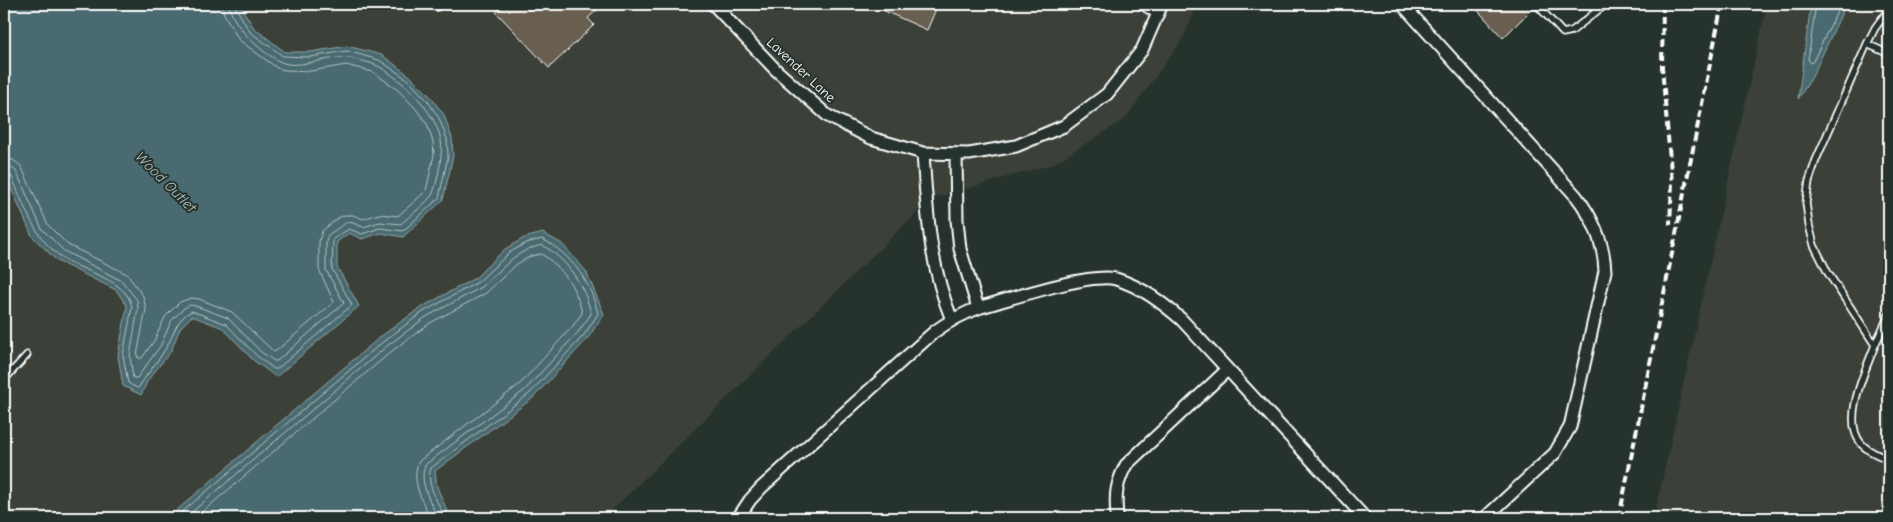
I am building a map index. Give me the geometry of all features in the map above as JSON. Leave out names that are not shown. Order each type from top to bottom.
[{"type":"street","name":"Lavender Lane","points":[[713,4],[776,70],[828,116],[871,138],[923,153],[956,154],[969,154],[1016,146],[1064,126],[1108,94],[1142,50],[1162,4]]},
{"type":"street","points":[[1402,4],[1585,207],[1598,233],[1604,255],[1605,270],[1570,427],[1555,453],[1485,518]]},
{"type":"street","points":[[923,153],[932,256],[943,298],[952,320]]},
{"type":"street","points":[[956,154],[957,220],[960,249],[978,308]]},
{"type":"street","points":[[738,518],[761,488],[934,332],[952,320],[978,308],[1089,279],[1114,278],[1138,287],[1155,297],[1181,319],[1365,518]]},
{"type":"street","points":[[1118,518],[1116,516],[1115,500],[1118,481],[1126,465],[1227,370]]},
{"type":"lane","points":[[722,14],[733,4]]},
{"type":"lane","points":[[1138,4],[1156,15]]},
{"type":"lane","points":[[1536,4],[1563,33],[1572,31],[1607,4]]},
{"type":"lane","points":[[1590,4],[1596,12]]},
{"type":"lane","points":[[1876,345],[1828,273],[1814,245],[1806,203],[1809,181],[1816,160],[1867,44],[1889,9]]},
{"type":"lane","points":[[1867,44],[1889,54]]},
{"type":"lane","points":[[1889,315],[1860,387],[1853,412],[1854,427],[1860,442],[1869,450],[1889,460]]},
{"type":"lane","points":[[4,380],[27,355]]},
{"type":"shaded area","points":[[4,4],[1197,4],[1184,37],[1125,119],[1053,164],[931,199],[604,518],[4,518]]},
{"type":"shaded area","points":[[1767,4],[1889,4],[1889,518],[1654,518]]},
{"type":"water","name":"Wood Outlet","points":[[4,4],[239,4],[254,28],[285,52],[310,52],[347,46],[382,55],[410,76],[430,96],[444,115],[452,138],[453,156],[443,200],[403,237],[381,233],[362,239],[349,233],[337,242],[337,267],[359,306],[276,377],[253,360],[223,328],[192,316],[180,328],[171,351],[148,380],[141,395],[123,386],[118,356],[127,306],[116,290],[57,261],[32,236],[4,172]]},
{"type":"water","points":[[1811,4],[1846,4],[1812,77],[1798,99]]},
{"type":"water","points":[[543,233],[562,244],[586,271],[604,314],[588,338],[533,398],[435,471],[437,487],[450,518],[171,518],[177,510],[380,337],[420,308],[475,278],[505,249],[524,238]]},
{"type":"building","points":[[505,4],[591,4],[597,10],[588,18],[594,25],[549,68],[496,12]]},
{"type":"building","points":[[869,4],[925,4],[936,9],[927,30]]},
{"type":"building","points":[[1472,4],[1531,4],[1533,8],[1503,38]]},
{"type":"railway","points":[[1663,4],[1662,67],[1672,183],[1670,225]]},
{"type":"railway","points":[[1619,518],[1722,4]]}]
